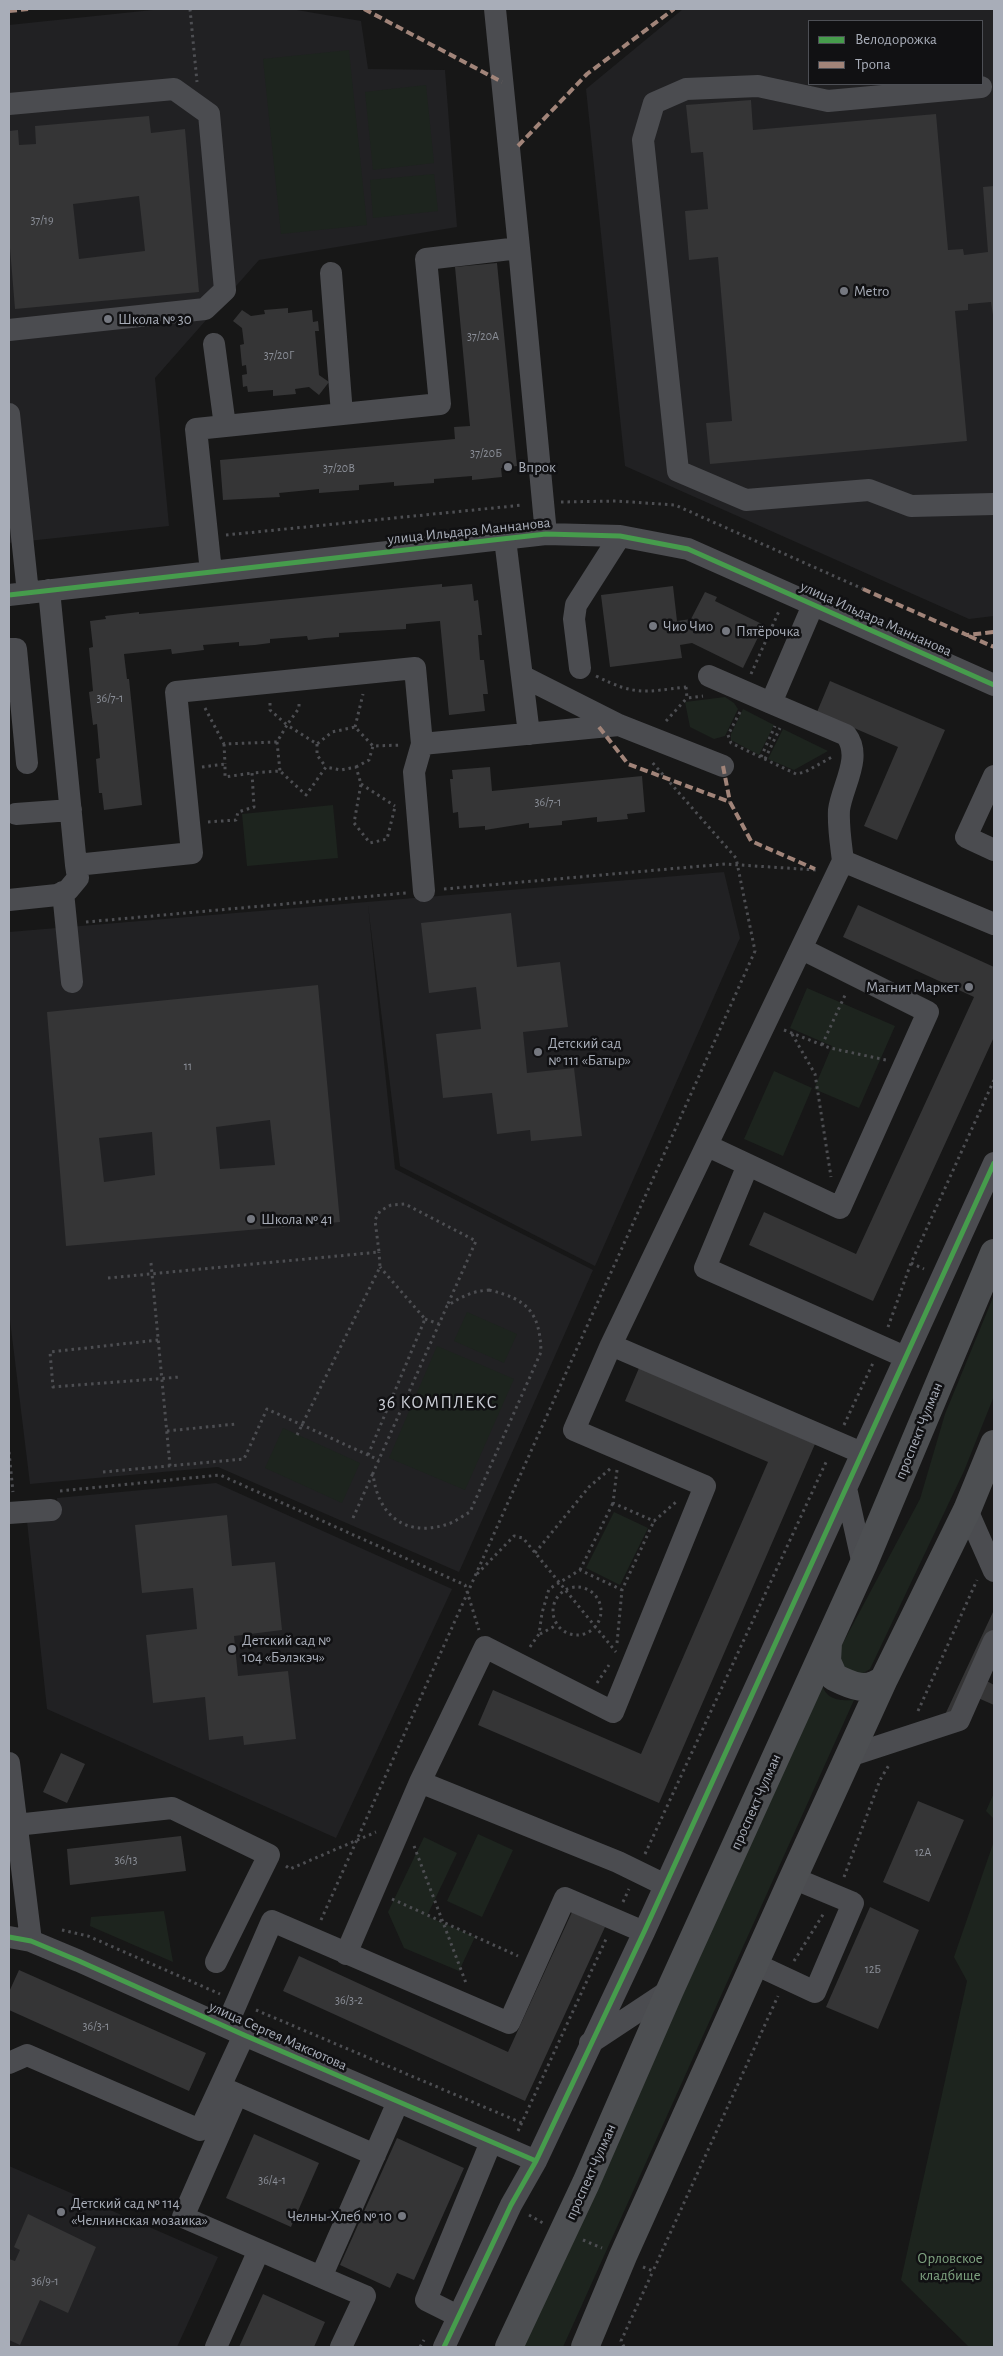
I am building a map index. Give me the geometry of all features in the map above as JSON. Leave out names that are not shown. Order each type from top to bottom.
[{"type":"main road","name":"проспект Чулман","points":[[509,2347],[586,2183],[670,1990],[863,1565],[994,1253]]},
{"type":"main road","points":[[585,2347],[623,2256],[793,1878],[884,1679],[967,1510],[994,1444]]},
{"type":"main road","points":[[828,1643],[827,1660],[834,1677],[847,1684],[863,1688],[877,1685],[884,1679]]},
{"type":"street","points":[[495,9],[546,534]]},
{"type":"street","points":[[982,87],[828,101],[758,86],[686,89],[654,103],[643,140],[678,471],[746,500],[869,490],[910,506],[994,504]]},
{"type":"street","points":[[9,104],[174,89],[209,114],[225,290],[205,309],[9,330]]},
{"type":"street","points":[[210,572],[196,428],[440,404],[426,259],[519,248]]},
{"type":"street","points":[[331,273],[342,414]]},
{"type":"street","points":[[214,344],[225,426]]},
{"type":"street","points":[[9,414],[28,592],[71,810],[78,878],[57,895],[9,900]]},
{"type":"street","name":"улица Ильдара Маннанова","points":[[28,592],[546,534],[620,536],[688,548],[994,685]]},
{"type":"street","points":[[580,668],[574,618],[576,605],[620,536]]},
{"type":"street","points":[[505,539],[529,734]]},
{"type":"street","points":[[774,713],[814,605]]},
{"type":"street","points":[[9,650],[16,649],[27,763]]},
{"type":"street","points":[[76,864],[192,853],[176,692],[415,668],[411,745],[424,891]]},
{"type":"street","points":[[522,676],[619,725],[650,748],[723,766]]},
{"type":"street","points":[[346,1954],[420,1782],[485,1647],[613,1712],[705,1486],[574,1430],[611,1345],[844,861],[840,810],[853,759],[852,745],[846,736],[774,713],[749,693],[716,679]]},
{"type":"street","points":[[411,745],[619,725]]},
{"type":"street","points":[[994,776],[966,837],[994,850]]},
{"type":"street","points":[[16,814],[71,810]]},
{"type":"street","points":[[844,861],[994,924]]},
{"type":"street","points":[[63,892],[72,982]]},
{"type":"street","points":[[708,1146],[840,1208],[928,1012],[802,949]]},
{"type":"street","points":[[434,2343],[458,2316],[511,2205],[536,2161],[644,1932],[994,1162]]},
{"type":"street","points":[[748,1165],[706,1268],[905,1357]]},
{"type":"street","points":[[611,1345],[862,1453]]},
{"type":"street","points":[[846,1488],[863,1565]]},
{"type":"street","points":[[9,1513],[52,1501]]},
{"type":"street","points":[[967,1510],[994,1571]]},
{"type":"street","points":[[849,1756],[959,1720],[994,1641]]},
{"type":"street","points":[[9,1763],[13,1813],[30,1931]]},
{"type":"street","points":[[420,1782],[637,1872],[665,1886]]},
{"type":"street","points":[[13,1813],[172,1808],[269,1855],[216,1962]]},
{"type":"street","points":[[755,1964],[815,1992],[853,1903],[793,1878]]},
{"type":"street","points":[[342,2347],[365,2296],[184,2217],[229,2090],[237,2002],[272,1921],[509,2022],[565,1898],[644,1932]]},
{"type":"street","name":"улица Сергея Максютова","points":[[9,1938],[30,1931],[235,2031],[536,2161]]},
{"type":"street","points":[[590,2043],[670,1990]]},
{"type":"street","points":[[9,2063],[27,2054],[200,2130],[229,2090]]},
{"type":"street","points":[[229,2090],[375,2155]]},
{"type":"street","points":[[321,2277],[398,2102]]},
{"type":"street","points":[[458,2316],[426,2300],[501,2146]]},
{"type":"street","points":[[216,2347],[259,2250]]},
{"type":"path","points":[[190,9],[200,107]]},
{"type":"path","points":[[580,668],[622,690],[634,692],[716,679]]},
{"type":"path","points":[[355,728],[363,694],[362,673]]},
{"type":"path","points":[[298,680],[300,708],[277,742],[280,771],[306,795],[326,767]]},
{"type":"path","points":[[269,683],[270,710],[287,725],[318,744]]},
{"type":"path","points":[[197,690],[224,744],[225,777],[280,771]]},
{"type":"path","points":[[749,693],[728,737],[732,743],[796,774],[802,774],[852,745]]},
{"type":"path","points":[[313,1939],[755,951],[736,858],[650,748],[687,698]]},
{"type":"path","points":[[760,757],[769,739],[774,713]]},
{"type":"path","points":[[765,759],[781,725]]},
{"type":"path","points":[[355,728],[332,732],[318,744],[317,755],[326,767],[341,770],[356,768],[369,760],[373,746]]},
{"type":"path","points":[[355,728],[373,746],[411,745]]},
{"type":"path","points":[[769,739],[773,741]]},
{"type":"path","points":[[224,744],[277,742]]},
{"type":"path","points":[[401,754],[411,745]]},
{"type":"path","points":[[184,769],[225,764]]},
{"type":"path","points":[[356,768],[361,784],[354,823],[370,843],[387,839],[398,796]]},
{"type":"path","points":[[189,823],[236,820],[238,812],[254,807],[252,774]]},
{"type":"path","points":[[361,784],[396,806]]},
{"type":"path","points":[[738,865],[814,869]]},
{"type":"path","points":[[822,1045],[854,976]]},
{"type":"path","points":[[783,1030],[822,1045],[905,1064]]},
{"type":"path","points":[[792,1034],[815,1074],[832,1182]]},
{"type":"path","points":[[501,2146],[522,2123],[881,1347],[911,1263],[994,1080]]},
{"type":"path","points":[[297,1435],[380,1267],[375,1220],[380,1211],[391,1204],[405,1204],[476,1241],[352,1518]]},
{"type":"path","points":[[108,1278],[379,1252]]},
{"type":"path","points":[[151,1263],[170,1466]]},
{"type":"path","points":[[380,1267],[425,1319],[439,1324]]},
{"type":"path","points":[[373,1473],[379,1501],[390,1516],[406,1527],[428,1529],[438,1527],[470,1512],[542,1352],[541,1332],[532,1313],[514,1297],[488,1290],[478,1291],[464,1295],[447,1306]]},
{"type":"path","points":[[368,1455],[425,1319]]},
{"type":"path","points":[[158,1340],[50,1352],[53,1388],[180,1377]]},
{"type":"path","points":[[103,1472],[244,1459],[266,1409],[379,1460]]},
{"type":"path","points":[[167,1430],[236,1424]]},
{"type":"path","points":[[9,1452],[14,1496],[9,1496]]},
{"type":"path","points":[[536,1553],[589,1487],[618,1462],[614,1503],[580,1570],[549,1589],[542,1613],[539,1634]]},
{"type":"path","points":[[52,1501],[220,1475],[466,1585]]},
{"type":"path","points":[[586,1698],[616,1653],[622,1590],[654,1521],[683,1495],[691,1479]]},
{"type":"path","points":[[614,1503],[654,1521]]},
{"type":"path","points":[[466,1585],[514,1536],[523,1538],[616,1653]]},
{"type":"path","points":[[580,1570],[622,1590]]},
{"type":"path","points":[[466,1585],[485,1647]]},
{"type":"path","points":[[582,1588],[591,1591],[598,1598],[601,1616],[596,1627],[582,1636],[572,1635],[563,1631],[553,1616],[553,1606],[557,1598],[566,1590],[582,1588]]},
{"type":"path","points":[[518,1664],[539,1634],[557,1624]]},
{"type":"path","points":[[373,1891],[535,1964]]},
{"type":"path","points":[[30,1931],[88,1936],[237,2002],[522,2123]]},
{"type":"path","points":[[580,2239],[605,2249]]},
{"type":"path","points":[[624,2347],[621,2341],[653,2271]]},
{"type":"path","points":[[420,2347],[434,2343]]},
{"type":"shaded area","name":"Школа № 30","points":[[162,9],[291,9],[361,21],[368,69],[445,70],[457,227],[259,260],[155,378],[169,526],[9,543],[9,25]]},
{"type":"shaded area","points":[[683,9],[994,9],[994,616],[969,619],[625,466],[586,89]]},
{"type":"shaded area","name":"Школа № 41","points":[[724,872],[740,938],[595,1266],[400,1166],[368,905],[395,1169],[593,1270],[459,1572],[218,1467],[30,1484],[9,1312],[9,932]]},
{"type":"shaded area","name":"Детский сад № 104 «Бэлэкэч»","points":[[216,1483],[452,1589],[336,1838],[47,1709],[27,1521],[58,1517],[57,1498]]},
{"type":"shaded area","name":"Детский сад № 114 «Челнинская мозаика»","points":[[9,2166],[218,2257],[177,2347],[9,2347]]},
{"type":"green space","points":[[349,50],[367,225],[281,234],[263,59]]},
{"type":"green space","points":[[426,85],[434,163],[373,170],[365,92]]},
{"type":"green space","points":[[434,174],[438,211],[373,218],[370,180]]},
{"type":"green space","points":[[725,697],[734,703],[738,709],[725,736],[714,739],[690,727],[685,702]]},
{"type":"green space","points":[[743,709],[774,725],[759,755],[731,740],[731,734]]},
{"type":"green space","points":[[783,729],[828,751],[794,770],[768,759]]},
{"type":"green space","points":[[333,805],[338,858],[247,866],[242,814]]},
{"type":"green space","points":[[807,988],[895,1026],[859,1108],[814,1089],[832,1046],[790,1028]]},
{"type":"green space","points":[[774,1071],[812,1088],[783,1156],[744,1139]]},
{"type":"green space","points":[[994,1295],[994,1396],[964,1471],[870,1669],[859,1676],[850,1675],[836,1656],[920,1499],[945,1414]]},
{"type":"green space","points":[[467,1312],[517,1334],[504,1363],[454,1341]]},
{"type":"green space","points":[[437,1346],[514,1379],[465,1490],[389,1458]]},
{"type":"green space","points":[[283,1428],[360,1463],[342,1503],[265,1468]]},
{"type":"green space","points":[[614,1512],[648,1528],[620,1585],[586,1568]]},
{"type":"green space","points":[[822,1683],[826,1693],[830,1696],[839,1700],[854,1700],[563,2347],[522,2347]]},
{"type":"green space","points":[[994,1793],[994,1819],[986,1811]]},
{"type":"green space","points":[[478,1834],[513,1850],[482,1917],[447,1901]]},
{"type":"green space","points":[[424,1837],[457,1853],[427,1916],[475,1937],[459,1971],[404,1948],[388,1912]]},
{"type":"green space","name":"Орловское кладбище","points":[[994,1841],[994,2347],[969,2347],[901,2280],[967,1981],[954,1957]]},
{"type":"green space","points":[[164,1911],[173,1962],[90,1926],[91,1917]]},
{"type":"building","name":"Metro","points":[[751,100],[753,130],[936,114],[948,250],[963,249],[964,255],[988,252],[983,187],[994,186],[994,322],[991,302],[968,304],[968,310],[955,311],[967,441],[710,464],[706,423],[732,421],[718,257],[689,260],[685,211],[708,209],[703,152],[691,153],[686,105]]},
{"type":"building","points":[[149,116],[151,133],[185,129],[199,292],[15,309],[9,236],[9,131],[18,130],[19,145],[36,144],[35,126]],"holes":[[[139,196],[145,251],[79,259],[73,204]]]},
{"type":"building","points":[[497,263],[517,466],[501,468],[502,477],[472,480],[472,476],[434,479],[434,483],[394,486],[394,482],[359,485],[359,490],[319,493],[319,489],[279,493],[280,497],[223,500],[220,460],[455,439],[454,427],[470,426],[455,267]]},
{"type":"building","points":[[288,308],[288,313],[312,310],[313,322],[318,321],[319,331],[315,331],[319,375],[329,382],[319,395],[309,387],[295,389],[296,394],[273,396],[273,390],[248,392],[247,386],[243,387],[242,375],[247,374],[246,365],[242,366],[240,345],[244,344],[242,328],[233,321],[242,310],[251,316],[265,314],[264,310]]},
{"type":"building","points":[[442,584],[442,587],[472,584],[474,601],[478,600],[482,635],[478,635],[480,660],[484,660],[488,694],[483,694],[485,711],[449,715],[440,621],[406,624],[406,629],[339,633],[339,637],[308,640],[307,636],[270,639],[270,643],[239,646],[239,642],[203,645],[204,650],[172,654],[171,649],[124,654],[127,679],[129,679],[142,805],[104,810],[102,793],[99,793],[96,759],[100,758],[97,724],[93,725],[89,692],[93,691],[89,648],[93,647],[90,621],[106,619],[105,616],[139,612],[139,614]]},
{"type":"building","points":[[673,586],[677,621],[691,619],[705,592],[717,597],[715,601],[764,625],[743,668],[692,643],[680,645],[682,658],[610,667],[601,595]]},
{"type":"building","points":[[830,681],[945,730],[897,840],[864,826],[898,747],[817,712]]},
{"type":"building","points":[[490,767],[492,791],[642,776],[645,812],[627,814],[628,819],[597,822],[597,817],[562,821],[562,825],[529,828],[529,823],[485,830],[485,826],[459,828],[458,812],[453,813],[450,779],[453,779],[452,770]]},
{"type":"building","points":[[858,905],[994,967],[994,1037],[873,1301],[749,1245],[764,1212],[856,1254],[974,997],[843,937]]},
{"type":"building","points":[[511,913],[517,967],[560,962],[568,1027],[523,1032],[527,1073],[574,1068],[582,1136],[531,1141],[530,1130],[497,1134],[492,1093],[443,1098],[436,1034],[481,1029],[476,987],[429,993],[421,923]]},
{"type":"building","points":[[318,985],[340,1222],[66,1246],[47,1012]],"holes":[[[270,1120],[275,1165],[220,1169],[216,1127]],[[152,1132],[155,1175],[104,1182],[99,1138]]]},
{"type":"building","points":[[639,1368],[815,1444],[659,1803],[478,1725],[493,1690],[641,1754],[768,1462],[625,1401]]},
{"type":"building","points":[[227,1515],[232,1566],[275,1562],[282,1630],[234,1636],[238,1676],[288,1671],[296,1739],[244,1745],[243,1736],[209,1740],[205,1697],[153,1703],[146,1635],[197,1629],[193,1588],[142,1593],[135,1525]]},
{"type":"building","points":[[993,1612],[994,1661],[985,1680],[994,1685],[994,1705],[978,1698],[943,1719]]},
{"type":"building","points":[[61,1753],[85,1764],[67,1803],[43,1792]]},
{"type":"building","points":[[918,1801],[964,1820],[929,1902],[883,1882]]},
{"type":"building","points":[[181,1836],[186,1871],[70,1885],[67,1849]]},
{"type":"building","points":[[870,1907],[919,1930],[878,2029],[826,2007]]},
{"type":"building","points":[[572,1912],[605,1927],[525,2101],[283,1991],[299,1956],[508,2052]]},
{"type":"building","points":[[19,1970],[206,2053],[189,2091],[9,2010],[9,1992]]},
{"type":"building","points":[[254,2134],[319,2163],[291,2227],[226,2198]]},
{"type":"building","name":"Челны-Хлеб № 10","points":[[397,2138],[464,2168],[414,2280],[397,2273],[390,2288],[340,2265]]},
{"type":"building","points":[[28,2214],[96,2247],[68,2313],[40,2300],[20,2345],[9,2340],[9,2259],[15,2261],[20,2250],[14,2247]]},
{"type":"building","points":[[263,2294],[325,2322],[314,2347],[239,2347]]},
{"type":"marked path","points":[[9,11],[28,9]]},
{"type":"marked path","points":[[364,9],[502,82]]},
{"type":"marked path","points":[[518,146],[587,74],[674,9]]},
{"type":"marked path","points":[[863,589],[967,635],[994,632]]},
{"type":"marked path","points":[[969,636],[994,647]]},
{"type":"marked path","points":[[599,727],[628,764],[730,802],[751,841],[815,869]]},
{"type":"marked path","points":[[723,766],[730,802]]},
{"type":"cycle path","points":[[9,595],[546,534],[620,536],[688,549],[994,685]]},
{"type":"cycle path","points":[[444,2347],[511,2205],[536,2161],[644,1932],[994,1163]]},
{"type":"cycle path","points":[[9,1937],[31,1941],[79,1961],[244,2035],[536,2161]]},
{"type":"place","name":"Metro","points":[[844,291]]},
{"type":"place","name":"Школа № 30","points":[[108,319]]},
{"type":"place","name":"Впрок","points":[[508,467]]},
{"type":"place","name":"Чио Чио","points":[[653,626]]},
{"type":"place","name":"Пятёрочка","points":[[726,631]]},
{"type":"place","name":"Магнит Маркет","points":[[969,987]]},
{"type":"place","name":"Детский сад № 111 «Батыр»","points":[[538,1052]]},
{"type":"place","name":"Школа № 41","points":[[251,1219]]},
{"type":"place","name":"Детский сад № 104 «Бэлэкэч»","points":[[232,1649]]},
{"type":"place","name":"Детский сад № 114 «Челнинская мозаика»","points":[[61,2212]]},
{"type":"place","name":"Челны-Хлеб № 10","points":[[402,2216]]},
{"type":"district","name":"36 КОМПЛЕКС","points":[[438,1403]]}]
